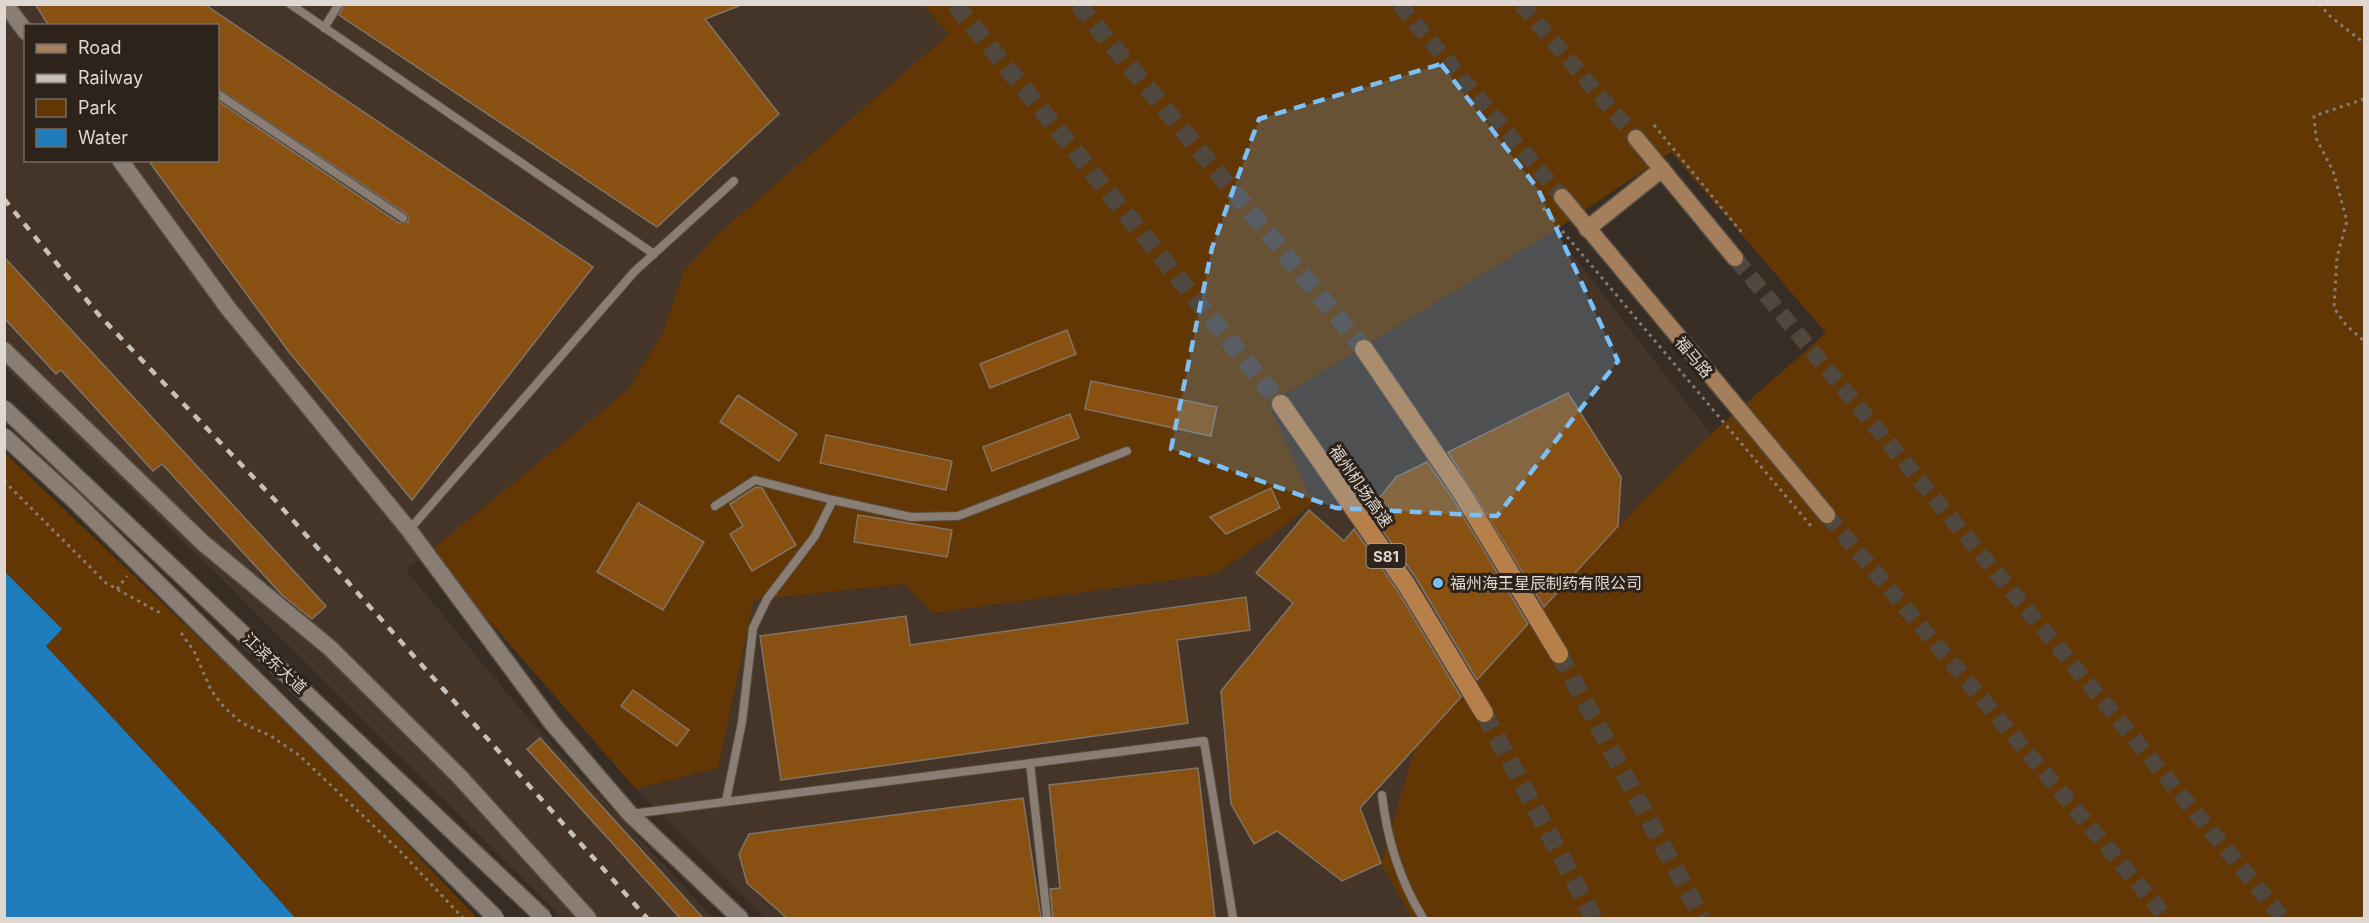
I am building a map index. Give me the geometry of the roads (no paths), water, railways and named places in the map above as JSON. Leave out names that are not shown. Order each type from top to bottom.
[{"type":"highway","points":[[1364,349],[1460,490],[1559,654]]},
{"type":"highway","name":"福州机场高速","points":[[1281,404],[1406,584],[1484,713]]},
{"type":"main road","points":[[1636,138],[1736,258]]},
{"type":"main road","points":[[1587,229],[1662,169]]},
{"type":"main road","name":"福马路","points":[[1562,198],[1827,515]]},
{"type":"street","points":[[5,4],[24,29]]},
{"type":"street","points":[[121,162],[228,308],[409,530],[552,723],[630,814],[740,918]]},
{"type":"street","points":[[4,350],[202,542],[330,648],[459,776],[588,918]]},
{"type":"street","name":"江滨东大道","points":[[4,408],[544,918]]},
{"type":"street","points":[[4,436],[74,500],[496,918]]},
{"type":"lane","points":[[291,4],[654,254]]},
{"type":"lane","points":[[324,28],[339,4]]},
{"type":"lane","points":[[219,95],[403,218]]},
{"type":"lane","points":[[409,530],[635,271],[734,181]]},
{"type":"lane","points":[[715,506],[755,480],[911,517],[958,516],[1127,452]]},
{"type":"lane","points":[[726,801],[742,722],[753,628],[767,599],[814,536],[833,500]]},
{"type":"lane","points":[[630,814],[1204,741],[1233,918]]},
{"type":"lane","points":[[1030,763],[1047,918]]},
{"type":"lane","points":[[1382,795],[1386,826],[1408,895],[1423,918]]},
{"type":"water","points":[[5,572],[62,629],[46,646],[295,918],[5,918]]},
{"type":"tunnel","points":[[955,4],[1281,404]]},
{"type":"tunnel","points":[[1078,4],[1364,349]]},
{"type":"tunnel","points":[[1399,4],[1562,197]]},
{"type":"tunnel","points":[[1521,4],[1636,138]]},
{"type":"tunnel","points":[[1735,258],[2283,918]]},
{"type":"tunnel","points":[[1827,515],[2167,918]]},
{"type":"tunnel","points":[[1559,654],[1702,918]]},
{"type":"tunnel","points":[[1484,713],[1594,918]]},
{"type":"railway","points":[[4,199],[99,315],[274,499],[647,918]]},
{"type":"place","name":"福州海王星辰制药有限公司","points":[[1438,583]]}]
